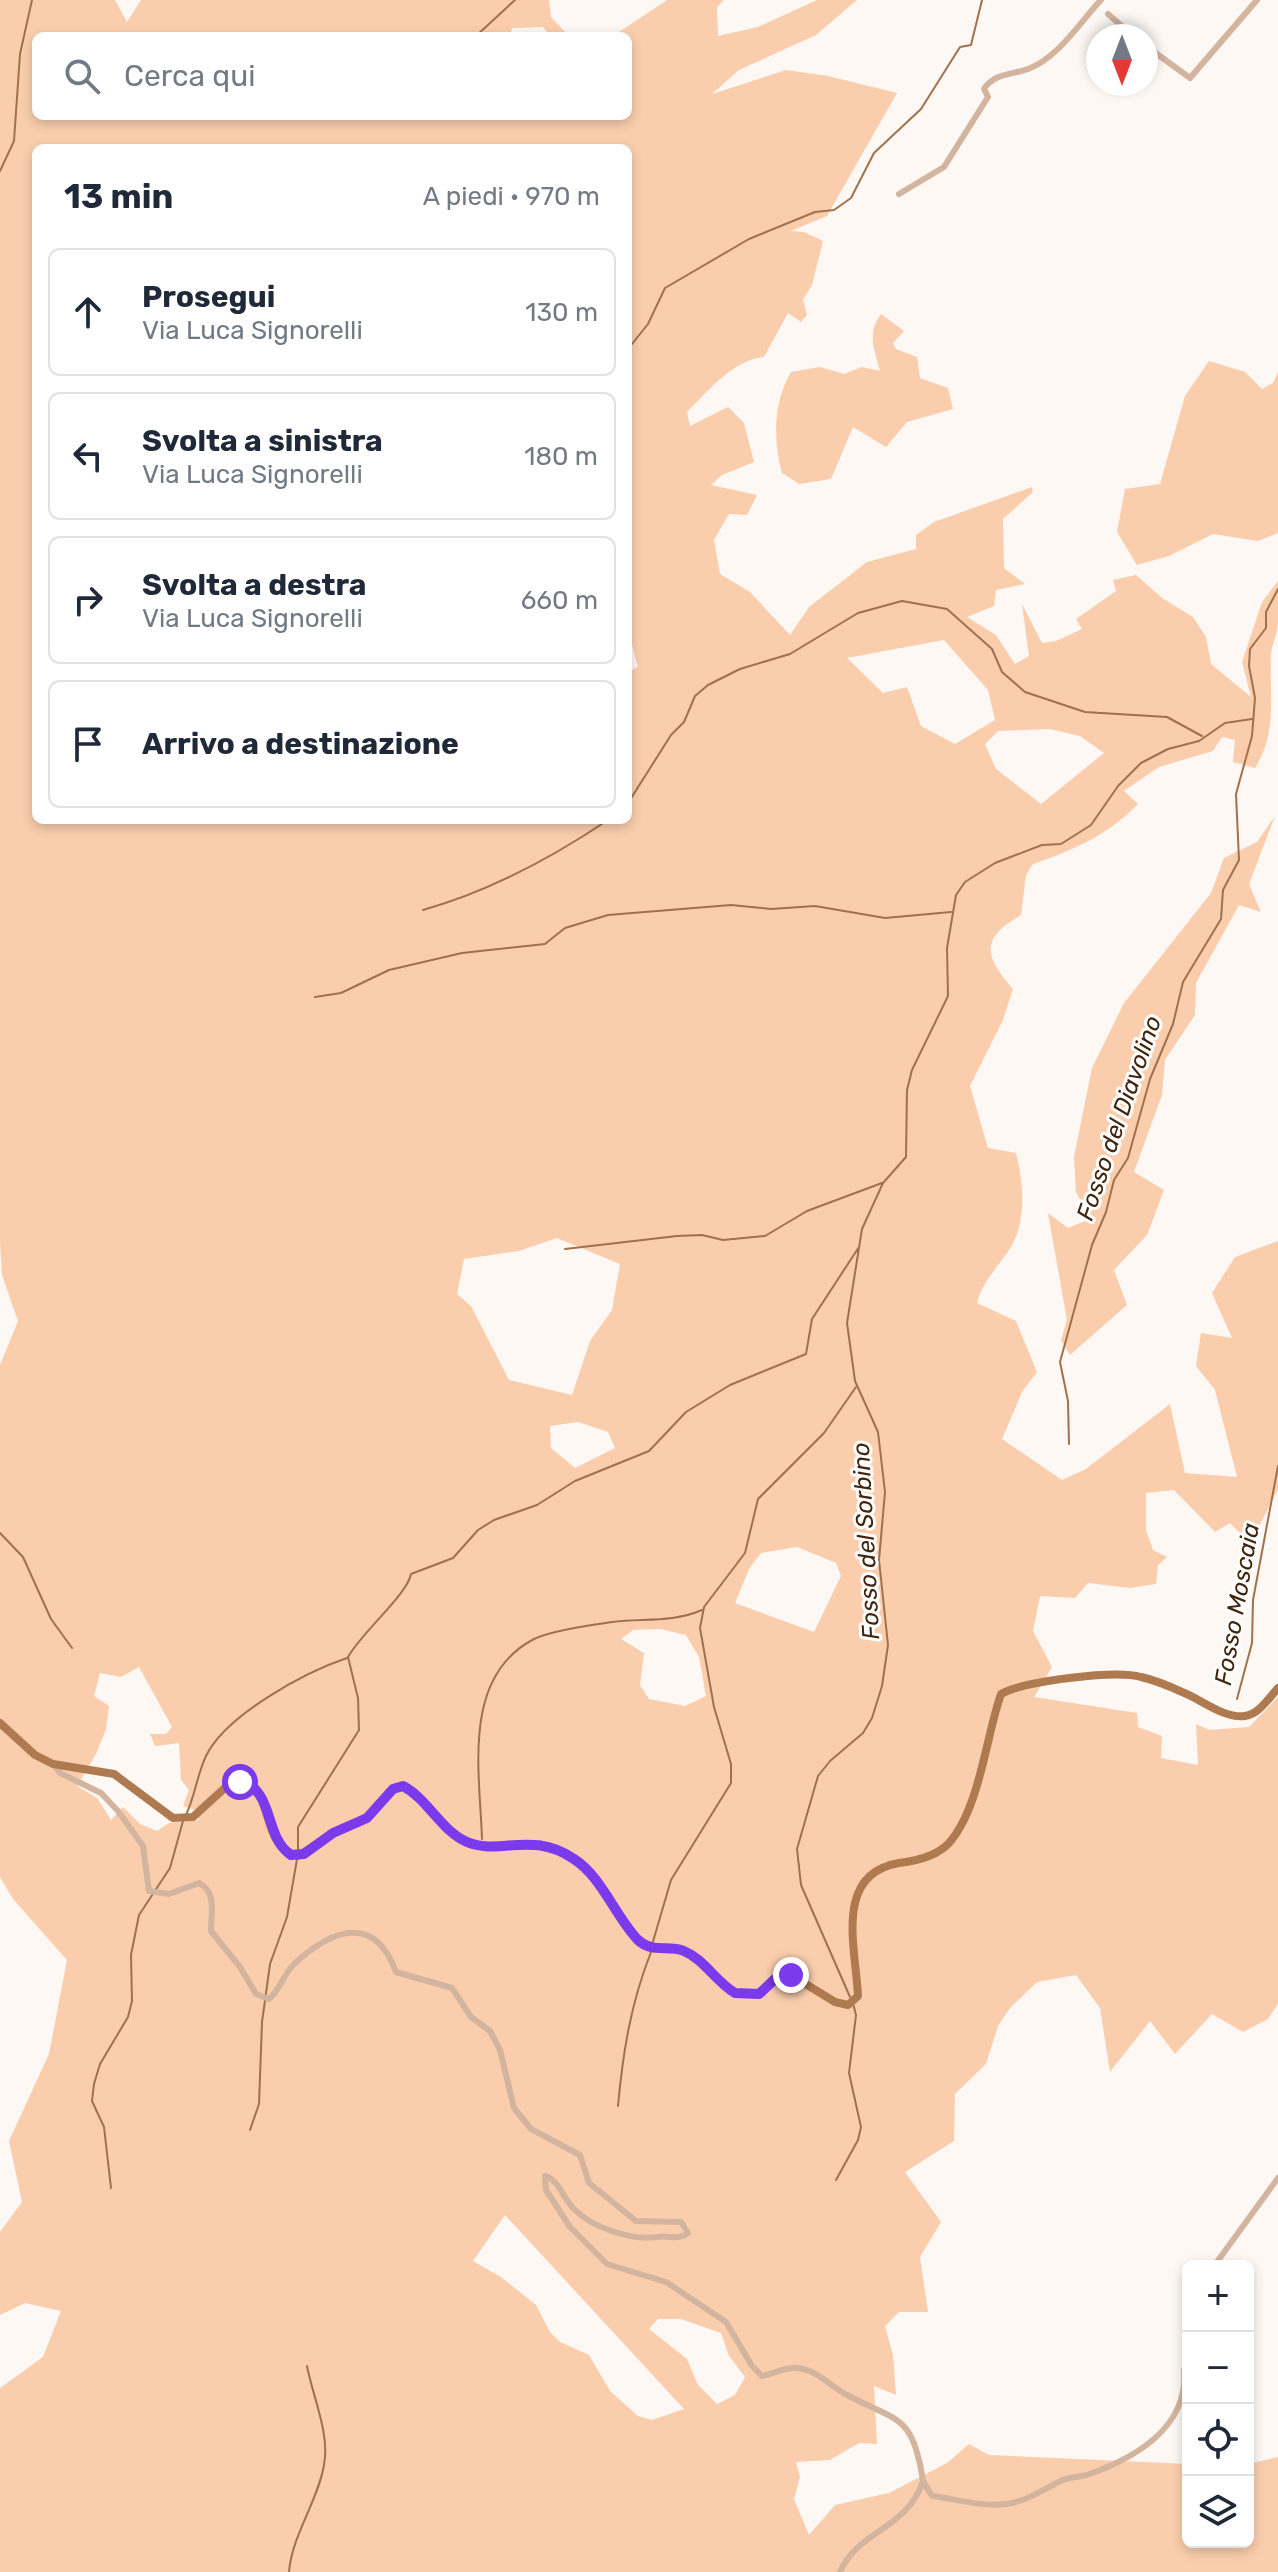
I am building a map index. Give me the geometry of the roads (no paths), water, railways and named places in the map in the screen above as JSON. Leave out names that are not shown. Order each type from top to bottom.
[{"type":"main road","points":[[0,1723],[35,1755],[53,1764],[114,1774],[165,1814],[183,1819],[193,1817],[228,1785],[253,1785],[262,1795],[274,1838],[282,1848],[298,1856],[333,1833],[367,1818],[393,1789],[403,1786],[441,1824],[468,1842],[526,1842],[564,1852],[579,1862],[621,1920],[645,1946],[658,1950],[676,1947],[698,1957],[735,1993],[759,1994],[775,1979],[791,1975],[835,2002],[848,2005],[858,1996],[852,1931],[854,1905],[865,1880],[879,1867],[934,1854],[950,1842],[987,1754],[1001,1694],[1015,1686],[1111,1674],[1139,1676],[1186,1693],[1229,1714],[1243,1716],[1254,1713],[1278,1688]]},
{"type":"street","points":[[899,194],[947,163],[988,97],[984,89],[986,84],[995,77],[1032,68],[1080,28],[1101,0]]},
{"type":"street","points":[[1158,55],[1190,78],[1257,0]]},
{"type":"street","points":[[1108,14],[1119,24]]},
{"type":"street","points":[[53,1764],[60,1773],[101,1793],[118,1811],[143,1846],[149,1891],[169,1894],[199,1883],[206,1887],[212,1897],[211,1931],[240,1967],[256,1994],[269,1999],[295,1963],[343,1930],[358,1931],[375,1940],[389,1953],[396,1972],[452,1988],[471,2017],[490,2031],[500,2050],[511,2100],[531,2129],[580,2155],[589,2183],[636,2221],[681,2222],[688,2233],[682,2237],[645,2240],[621,2235],[576,2212],[553,2180],[545,2176],[546,2190],[581,2239],[607,2264],[666,2282],[726,2322],[752,2366],[762,2376],[793,2367],[802,2368],[844,2394],[898,2418],[916,2449],[923,2481],[932,2496],[995,2505],[1023,2501],[1065,2479],[1100,2469],[1166,2430],[1182,2403]]},
{"type":"street","points":[[1218,2260],[1278,2178]]},
{"type":"street","points":[[840,2572],[855,2549],[909,2510],[923,2481]]},
{"type":"waterway","points":[[0,171],[14,141],[20,54],[32,0]]},
{"type":"waterway","points":[[480,32],[515,0]]},
{"type":"waterway","points":[[632,344],[648,324],[665,288],[749,239],[815,212],[834,210],[851,198],[874,153],[921,109],[960,47],[971,45],[982,0]]},
{"type":"waterway","name":"Fosso del Diavolino","points":[[1069,1444],[1068,1401],[1060,1362],[1092,1245],[1106,1212],[1114,1180],[1128,1158],[1150,1079],[1173,1024],[1183,982],[1221,919],[1223,890],[1239,860],[1236,794],[1252,736],[1255,698],[1249,666],[1250,649],[1266,628],[1266,612],[1278,589]]},
{"type":"waterway","points":[[632,797],[671,735],[684,722],[695,696],[708,685],[740,669],[790,654],[858,613],[902,601],[947,609],[992,649],[1002,672],[1025,692],[1085,712],[1167,717],[1202,736]]},
{"type":"waterway","name":"Fosso del Sorbino","points":[[850,1997],[801,1885],[797,1849],[818,1776],[830,1761],[863,1733],[872,1718],[882,1686],[888,1645],[879,1560],[885,1492],[878,1432],[855,1381],[847,1323],[862,1229],[883,1183],[906,1157],[907,1090],[912,1070],[948,996],[947,948],[956,895],[965,882],[995,863],[1042,845],[1061,844],[1091,825],[1118,786],[1141,763],[1168,749],[1199,741],[1225,723],[1252,719]]},
{"type":"waterway","points":[[423,910],[519,872],[602,824]]},
{"type":"waterway","points":[[315,997],[341,993],[389,970],[462,953],[545,944],[565,928],[608,915],[731,905],[771,909],[815,906],[885,918],[951,912]]},
{"type":"waterway","points":[[565,1249],[677,1236],[702,1235],[723,1240],[765,1236],[807,1211],[882,1183]]},
{"type":"waterway","points":[[298,1853],[298,1827],[359,1730],[358,1698],[348,1657],[408,1583],[411,1574],[453,1558],[478,1530],[494,1520],[537,1505],[575,1481],[649,1451],[686,1412],[730,1385],[806,1354],[812,1319],[859,1247]]},
{"type":"waterway","points":[[652,1945],[671,1880],[731,1783],[731,1764],[714,1707],[700,1628],[704,1607],[745,1553],[758,1499],[824,1433],[856,1387]]},
{"type":"waterway","name":"Fosso Moscaia","points":[[1237,1699],[1252,1643],[1253,1600],[1278,1466]]},
{"type":"waterway","points":[[0,1533],[23,1557],[51,1619],[72,1648]]},
{"type":"waterway","points":[[482,1839],[478,1757],[480,1728],[485,1702],[495,1677],[511,1656],[534,1639],[561,1630],[669,1618],[702,1610]]},
{"type":"waterway","points":[[186,1815],[206,1756],[231,1725],[289,1684],[347,1658]]},
{"type":"waterway","points":[[111,2188],[104,2127],[92,2101],[94,2084],[100,2064],[128,2017],[132,2001],[131,1955],[139,1915],[170,1868],[183,1821]]},
{"type":"waterway","points":[[250,2130],[259,2104],[262,2022],[270,1964],[287,1917],[297,1859]]},
{"type":"waterway","points":[[618,2106],[629,2028],[651,1952]]},
{"type":"waterway","name":"Fosso del Sorbino","points":[[836,2180],[858,2140],[861,2127],[849,2073],[856,2015],[853,2003]]},
{"type":"waterway","points":[[289,2572],[295,2545],[324,2465],[323,2428],[307,2366]]}]
